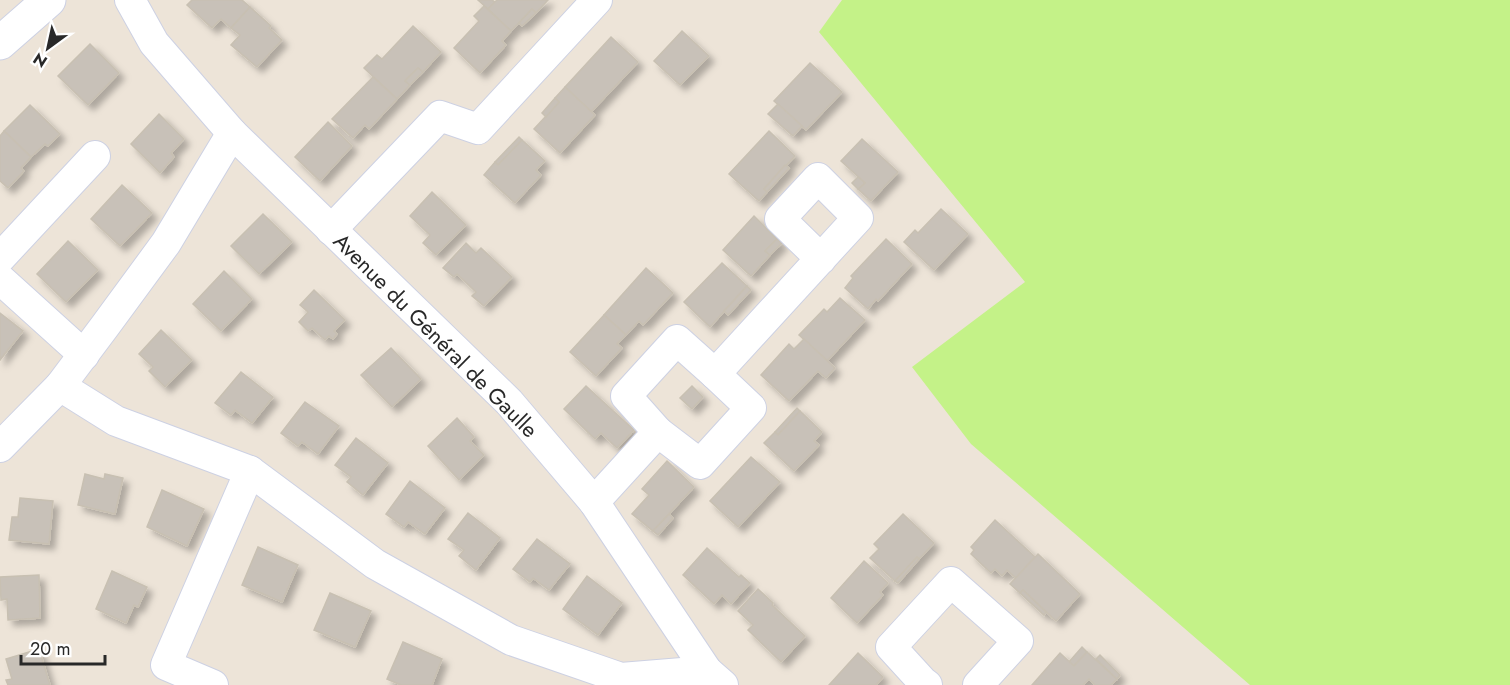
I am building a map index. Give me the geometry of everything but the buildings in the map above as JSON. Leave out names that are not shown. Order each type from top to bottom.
[{"type":"street","points":[[0,43],[49,0]]},
{"type":"street","name":"Avenue du Général de Gaulle","points":[[130,0],[154,43],[232,133],[509,402],[594,502],[715,678]]},
{"type":"street","points":[[331,230],[440,116],[478,129],[597,0]]},
{"type":"street","points":[[0,447],[60,386],[84,355],[166,243],[232,133]]},
{"type":"street","points":[[0,258],[95,156]]},
{"type":"street","points":[[715,374],[821,259]]},
{"type":"street","points":[[0,279],[84,355]]},
{"type":"street","points":[[676,340],[751,408],[700,464],[658,432],[626,396],[676,340]]},
{"type":"street","points":[[60,386],[116,421],[250,471],[375,564],[511,640],[621,678],[715,678]]},
{"type":"street","points":[[594,502],[658,432]]},
{"type":"street","points":[[213,685],[166,665],[250,471]]},
{"type":"street","points":[[924,684],[891,647],[951,582],[1018,641],[978,685]]},
{"type":"green space","points":[[842,0],[1510,0],[1510,685],[1250,685],[971,444],[912,367],[1025,282],[819,32]]}]
